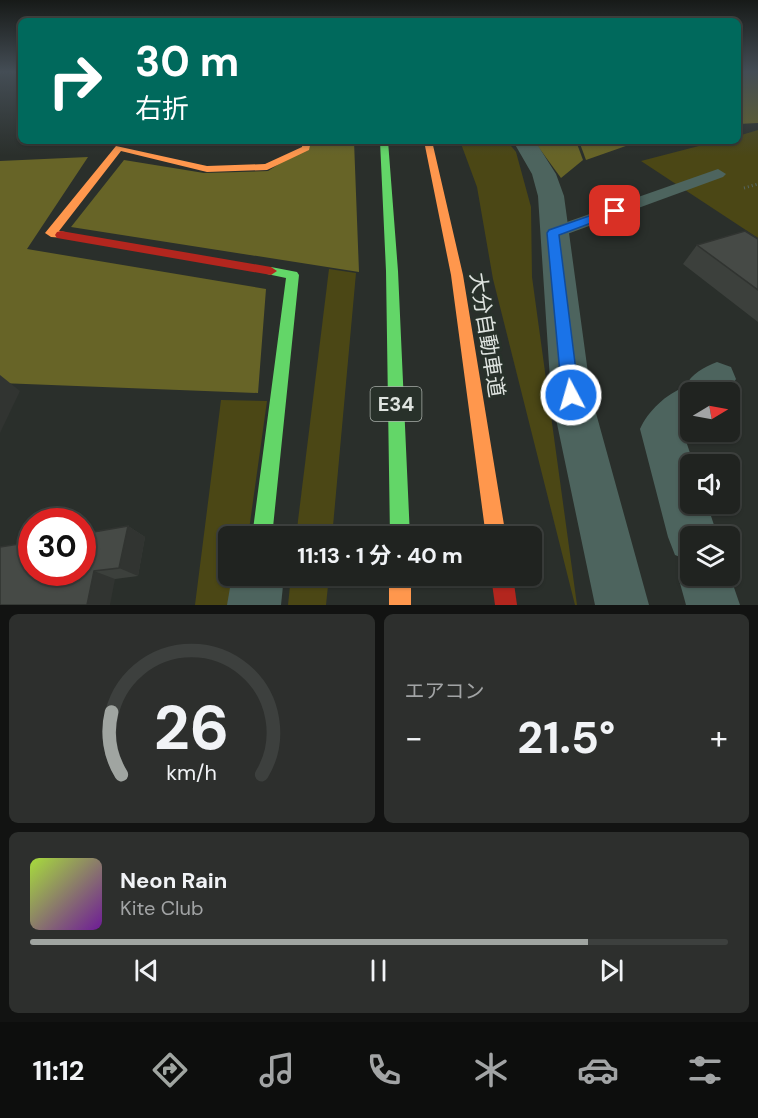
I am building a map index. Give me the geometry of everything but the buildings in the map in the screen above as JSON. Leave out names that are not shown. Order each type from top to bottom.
[{"type":"main road","points":[[263,526],[293,275],[51,232],[119,148],[207,169],[267,167],[306,148],[307,144]]},
{"type":"main road","name":"E34","points":[[384,144],[392,271],[400,526]]},
{"type":"main road","name":"大分自動車道","points":[[429,144],[457,274],[494,526]]},
{"type":"main road","points":[[400,586],[400,605]]},
{"type":"main road","points":[[503,586],[506,605]]},
{"type":"street","points":[[526,144],[548,180],[555,212],[553,233],[571,395],[622,605]]},
{"type":"street","points":[[680,412],[661,429],[690,526]]},
{"type":"street","points":[[254,605],[257,586]]},
{"type":"street","points":[[707,586],[713,605]]},
{"type":"lane","points":[[553,233],[718,174]]},
{"type":"shaded area","points":[[741,99],[758,99],[758,123],[741,124]]},
{"type":"shaded area","points":[[758,130],[758,238],[641,161],[706,144],[741,144],[741,135]]},
{"type":"shaded area","points":[[310,144],[354,144],[359,272],[71,227],[124,160],[204,173],[268,171]]},
{"type":"shaded area","points":[[461,144],[509,144],[516,152],[531,207],[532,277],[577,605],[575,605],[493,279],[477,187]]},
{"type":"shaded area","points":[[536,144],[577,144],[583,160],[561,178]]},
{"type":"shaded area","points":[[580,144],[631,144],[586,160]]},
{"type":"shaded area","points":[[88,157],[27,249],[266,289],[258,393],[0,383],[0,161]]},
{"type":"shaded area","points":[[329,269],[356,273],[333,526],[297,526]]},
{"type":"shaded area","points":[[221,400],[267,401],[250,526],[218,526],[218,586],[242,586],[239,605],[195,605]]},
{"type":"shaded area","points":[[290,586],[328,586],[326,605],[288,605]]},
{"type":"traffic: fast","points":[[384,144],[392,271],[400,526]]},
{"type":"traffic: fast","points":[[263,526],[293,275],[271,271]]},
{"type":"traffic: slow","points":[[61,235],[51,233],[119,148],[207,169],[267,167],[306,148],[307,144]]},
{"type":"traffic: slow","points":[[429,144],[457,275],[494,526]]},
{"type":"traffic: slow","points":[[400,586],[400,605]]},
{"type":"traffic: jam","points":[[61,235],[271,271]]},
{"type":"traffic: jam","points":[[503,586],[506,605]]},
{"type":"route","points":[[571,395],[553,233],[615,211]]}]
